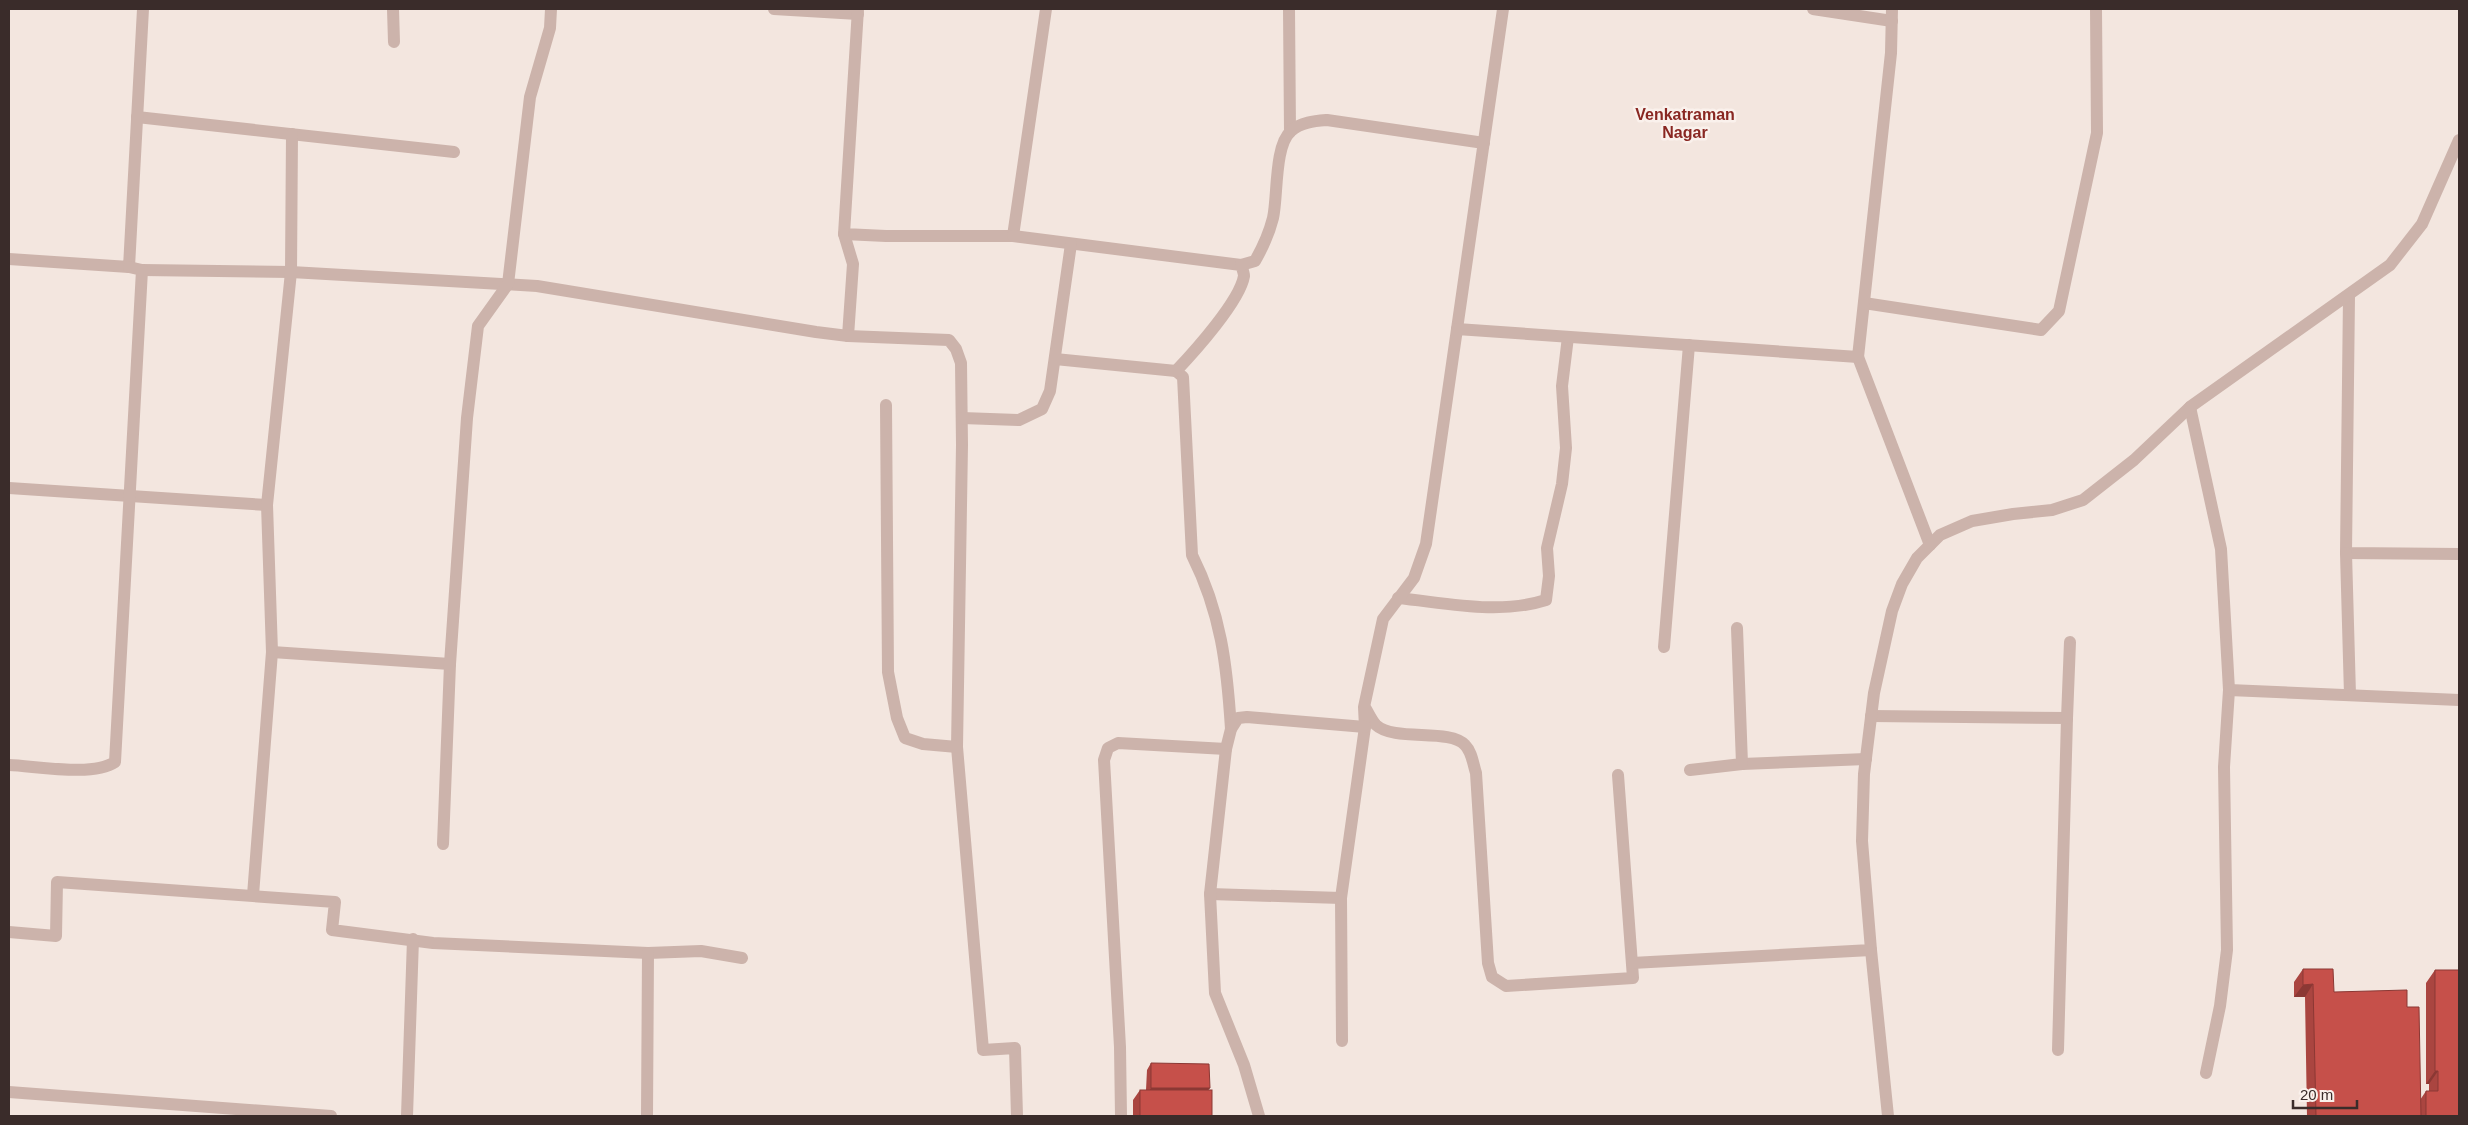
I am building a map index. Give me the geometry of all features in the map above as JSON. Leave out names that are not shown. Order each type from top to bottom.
[{"type":"street","points":[[129,267],[143,9]]},
{"type":"street","points":[[393,9],[394,42]]},
{"type":"street","points":[[443,844],[450,664],[467,418],[478,326],[508,284],[530,98],[550,28],[551,9]]},
{"type":"street","points":[[774,9],[858,11],[844,234],[853,264],[848,336]]},
{"type":"street","points":[[1013,236],[1046,9]]},
{"type":"street","points":[[844,234],[886,236],[1013,236],[1241,265],[1255,261],[1264,245],[1273,218],[1282,147],[1290,132],[1289,9]]},
{"type":"street","points":[[1342,1041],[1341,898],[1365,727],[1364,707],[1383,619],[1414,578],[1426,544],[1504,9]]},
{"type":"street","points":[[1813,9],[1892,15],[1890,62],[1858,357],[1930,545]]},
{"type":"street","points":[[1864,303],[2041,330],[2059,311],[2096,133],[2096,9]]},
{"type":"street","points":[[138,117],[454,152]]},
{"type":"street","points":[[1290,132],[1308,122],[1327,120],[1484,143]]},
{"type":"street","points":[[252,895],[272,652],[266,504],[291,272],[292,134]]},
{"type":"street","points":[[1888,1116],[1862,841],[1866,759],[1874,693],[1892,610],[1902,584],[1917,558],[1940,535],[1972,521],[2052,510],[2083,500],[2134,460],[2190,407],[2349,296],[2390,265],[2422,224],[2459,140]]},
{"type":"street","points":[[962,418],[1019,420],[1042,409],[1050,391],[1071,244]]},
{"type":"street","points":[[9,259],[129,267],[142,270],[291,272],[537,286],[848,336],[949,340],[956,349],[961,363],[962,418],[957,746],[983,1050],[1015,1048],[1017,1116]]},
{"type":"street","points":[[1176,371],[1217,325],[1239,289],[1244,275],[1241,265]]},
{"type":"street","points":[[9,764],[80,769],[106,768],[114,762],[142,270]]},
{"type":"street","points":[[2349,296],[2346,554],[2350,696]]},
{"type":"street","points":[[1457,329],[1858,357]]},
{"type":"street","points":[[1398,598],[1499,609],[1530,605],[1546,600],[1549,576],[1547,548],[1562,484],[1566,448],[1562,386],[1568,336]]},
{"type":"street","points":[[1664,647],[1690,345]]},
{"type":"street","points":[[1055,359],[1176,371],[1183,377],[1192,555],[1205,581],[1218,621],[1228,681],[1231,729],[1226,749],[1210,894],[1215,993],[1244,1065],[1258,1116]]},
{"type":"street","points":[[886,405],[888,672],[893,700],[905,738],[923,744],[957,746]]},
{"type":"street","points":[[2190,407],[2221,549],[2229,690],[2224,767],[2227,950],[2220,1006],[2206,1073]]},
{"type":"street","points":[[9,488],[266,504]]},
{"type":"street","points":[[2346,554],[2459,554]]},
{"type":"street","points":[[1737,628],[1742,764]]},
{"type":"street","points":[[2058,1050],[2070,642]]},
{"type":"street","points":[[272,652],[450,664]]},
{"type":"street","points":[[2229,690],[2459,700]]},
{"type":"street","points":[[1364,707],[1376,725],[1386,732],[1452,738],[1464,744],[1471,756],[1476,773],[1488,963],[1492,977],[1506,986],[1633,978],[1618,775]]},
{"type":"street","points":[[1871,716],[2067,718]]},
{"type":"street","points":[[1231,729],[1238,718],[1247,717],[1365,727]]},
{"type":"street","points":[[1121,1116],[1120,1047],[1104,760],[1108,748],[1118,743],[1226,749]]},
{"type":"street","points":[[1690,770],[1742,764],[1866,759]]},
{"type":"street","points":[[9,932],[56,936],[57,882],[335,902],[332,930],[433,943],[648,953],[701,952],[742,958]]},
{"type":"street","points":[[1210,894],[1341,898]]},
{"type":"street","points":[[407,1116],[413,939]]},
{"type":"street","points":[[1632,963],[1871,950]]},
{"type":"street","points":[[647,1116],[648,953]]},
{"type":"street","points":[[9,1092],[330,1116]]},
{"type":"building","points":[[2303,969],[2333,969],[2334,992],[2407,990],[2407,1007],[2419,1007],[2421,1116],[2316,1116],[2313,984],[2303,985]]},
{"type":"building","points":[[2435,970],[2459,970],[2459,1116],[2426,1116],[2426,1091],[2438,1091],[2438,1071],[2435,1071]]},
{"type":"building","points":[[1151,1063],[1209,1064],[1210,1088],[1151,1088]]},
{"type":"building","points":[[1140,1090],[1212,1090],[1212,1116],[1140,1116]]},
{"type":"district","name":"Venkatraman Nagar","points":[[1685,123]]}]
